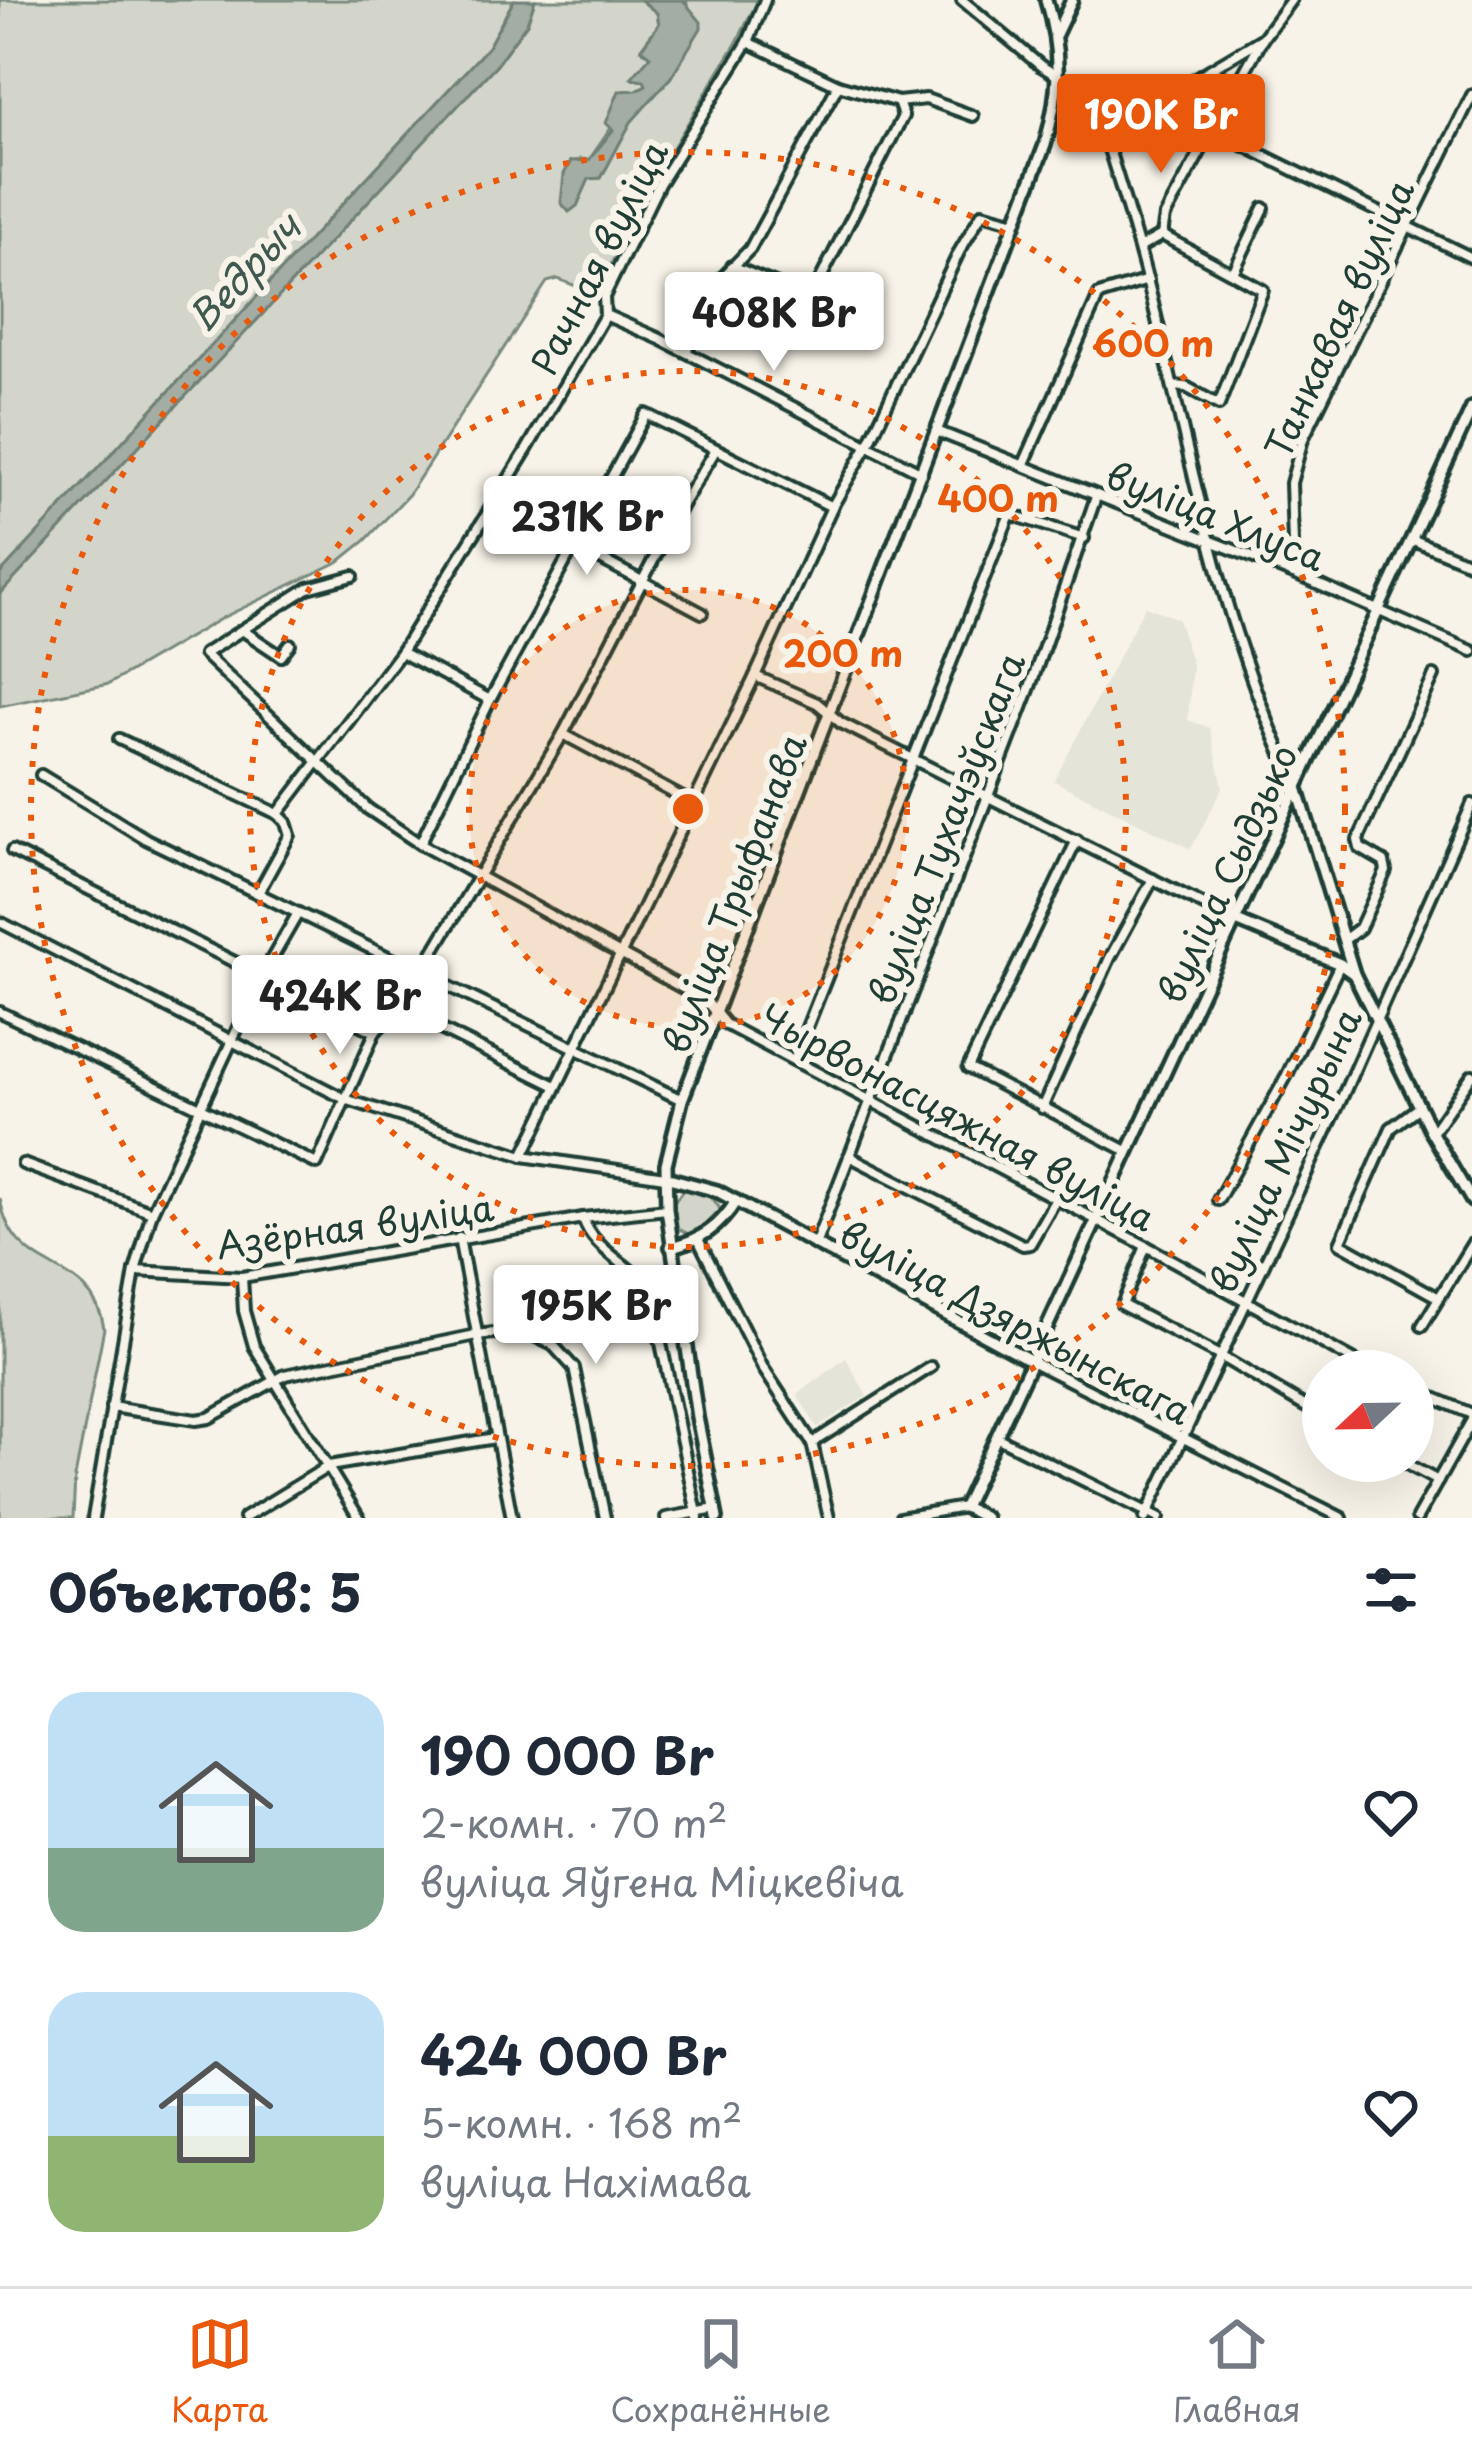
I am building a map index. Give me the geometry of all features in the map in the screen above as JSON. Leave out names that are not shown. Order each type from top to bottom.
[{"type":"street","name":"Рачная вуліца","points":[[278,814],[401,652],[605,315],[604,297],[659,184],[748,42],[765,0]]},
{"type":"street","points":[[962,0],[1094,98],[1137,104],[1210,129],[1472,258]]},
{"type":"street","name":"вуліца Трыфанава","points":[[717,1513],[671,1247],[665,1177],[682,1100],[1018,223],[1051,124],[1060,77],[1056,34],[1046,0]]},
{"type":"street","points":[[1056,34],[1072,0]]},
{"type":"street","points":[[1162,236],[1165,216],[1210,129],[1291,0]]},
{"type":"street","points":[[1103,131],[1107,122],[1137,104],[1174,91],[1263,38]]},
{"type":"street","points":[[748,42],[838,85],[898,102],[926,99],[973,116]]},
{"type":"street","points":[[686,352],[716,284],[750,249],[838,85]]},
{"type":"street","name":"Танкавая вуліца","points":[[1294,574],[1291,483],[1303,439],[1472,94]]},
{"type":"street","points":[[1094,98],[1148,280],[1210,539],[1268,728],[1296,784],[1354,974],[1432,1133],[1472,1201]]},
{"type":"street","points":[[732,266],[799,294],[818,284],[903,116],[898,102]]},
{"type":"street","points":[[1233,273],[1264,208]]},
{"type":"street","points":[[523,1156],[832,507],[868,445],[959,252],[982,213],[1018,223]]},
{"type":"street","points":[[1139,248],[1162,236]]},
{"type":"street","points":[[1162,236],[1262,290],[1219,405],[1173,386]]},
{"type":"street","points":[[1023,466],[1099,295],[1148,280]]},
{"type":"street","points":[[605,315],[923,473]]},
{"type":"street","name":"вуліца Сыдзько","points":[[964,1507],[1472,408]]},
{"type":"street","points":[[420,844],[490,700],[646,414],[832,507]]},
{"type":"street","name":"вуліца Хлуса","points":[[939,431],[1472,651]]},
{"type":"street","points":[[422,971],[563,734],[715,451]]},
{"type":"street","name":"вуліца Тухачэўскага","points":[[814,1245],[989,797],[1096,497]]},
{"type":"street","points":[[493,502],[703,613]]},
{"type":"street","points":[[794,1060],[1010,514],[1084,538]]},
{"type":"street","points":[[1410,538],[1472,564]]},
{"type":"street","name":"Чырвонасцяжная вуліца","points":[[352,576],[308,588],[204,654],[368,809],[420,844],[706,1001],[725,1024],[1336,1350]]},
{"type":"street","points":[[242,630],[281,656],[290,644]]},
{"type":"street","points":[[401,652],[490,700]]},
{"type":"street","points":[[755,676],[817,703],[913,759],[1234,920],[1354,974]]},
{"type":"street","points":[[1344,940],[1360,928],[1386,871],[1384,862],[1360,848],[1358,840],[1434,676]]},
{"type":"street","points":[[563,734],[694,804]]},
{"type":"street","points":[[119,739],[278,814],[286,822],[290,835],[258,893]]},
{"type":"street","points":[[41,775],[146,839],[682,1100]]},
{"type":"street","name":"вуліца Мічурына","points":[[1146,1515],[1340,1102],[1472,804]]},
{"type":"street","points":[[1077,840],[968,1068],[1127,1150]]},
{"type":"street","points":[[12,851],[375,1032]]},
{"type":"street","points":[[1042,1108],[1110,958],[1153,879]]},
{"type":"street","points":[[93,1518],[135,1271],[152,1212],[262,974],[298,913]]},
{"type":"street","points":[[0,922],[345,1099],[523,1156],[665,1177]]},
{"type":"street","points":[[1218,1200],[1286,1078],[1340,964]]},
{"type":"street","points":[[0,1012],[317,1164],[375,1032],[398,1008],[556,1086]]},
{"type":"street","points":[[1432,1133],[1472,1075]]},
{"type":"street","points":[[1419,1107],[1391,1128],[1340,1243],[1438,1298]]},
{"type":"street","points":[[849,1156],[1023,1245],[1030,1244],[1056,1198]]},
{"type":"street","points":[[22,1164],[152,1212]]},
{"type":"street","name":"вуліца Дзяржынскага","points":[[665,1177],[699,1184],[736,1201],[1182,1440],[1342,1518]]},
{"type":"street","points":[[671,1247],[698,1239],[725,1218],[736,1201]]},
{"type":"street","name":"Азёрная вуліца","points":[[135,1271],[242,1276],[583,1218],[667,1209]]},
{"type":"street","points":[[583,1218],[589,1237],[638,1274],[650,1291],[697,1515]]},
{"type":"street","points":[[459,1238],[512,1518]]},
{"type":"street","points":[[698,1239],[763,1367],[812,1443],[829,1518]]},
{"type":"street","points":[[1422,1326],[1472,1244]]},
{"type":"street","points":[[1146,1246],[1122,1305],[1302,1405]]},
{"type":"street","points":[[242,1276],[247,1329],[358,1518]]},
{"type":"street","points":[[111,1407],[209,1418],[273,1380],[476,1335],[522,1330],[553,1345],[574,1368],[605,1518]]},
{"type":"street","points":[[812,1443],[932,1367]]},
{"type":"street","points":[[1417,1518],[1471,1424],[1434,1402]]},
{"type":"street","points":[[996,1437],[1159,1518]]},
{"type":"street","points":[[244,1518],[329,1466],[496,1438]]},
{"type":"street","points":[[1434,1479],[1438,1481]]},
{"type":"street","points":[[958,1518],[964,1507]]},
{"type":"street","points":[[900,1518],[964,1507],[985,1518]]},
{"type":"street","points":[[666,1518],[717,1513]]},
{"type":"shaded area","points":[[0,0],[514,0],[488,47],[0,574]]},
{"type":"shaded area","points":[[514,0],[535,0],[527,23],[496,65],[0,594],[0,574],[488,47]]},
{"type":"shaded area","points":[[535,0],[641,0],[657,13],[659,24],[641,48],[650,56],[633,78],[646,85],[637,90],[589,160],[581,159],[577,206],[589,179],[601,178],[631,122],[671,77],[687,2],[683,0],[758,0],[649,187],[602,283],[589,291],[558,279],[547,282],[409,494],[340,561],[222,618],[109,684],[0,706],[0,594],[496,65],[527,23]]},
{"type":"shaded area","points":[[641,0],[683,0],[701,28],[671,77],[631,122],[601,178],[589,179],[577,206],[569,212],[561,203],[564,174],[571,161],[589,160],[613,130],[606,123],[619,91],[646,85],[644,80],[631,78],[650,56],[641,49],[659,24],[657,13]]},
{"type":"shaded area","points":[[1145,606],[1178,619],[1192,665],[1188,720],[1210,728],[1223,787],[1191,849],[1054,781]]},
{"type":"shaded area","points":[[683,1190],[701,1192],[715,1202],[721,1212],[716,1224],[692,1236],[676,1227],[674,1202]]},
{"type":"shaded area","points":[[0,1198],[8,1225],[20,1243],[84,1287],[104,1328],[75,1477],[73,1518],[0,1518]]},
{"type":"shaded area","points":[[846,1358],[867,1396],[817,1427],[797,1395]]},
{"type":"water label","name":"Ведрыч","points":[[243,271]]}]
